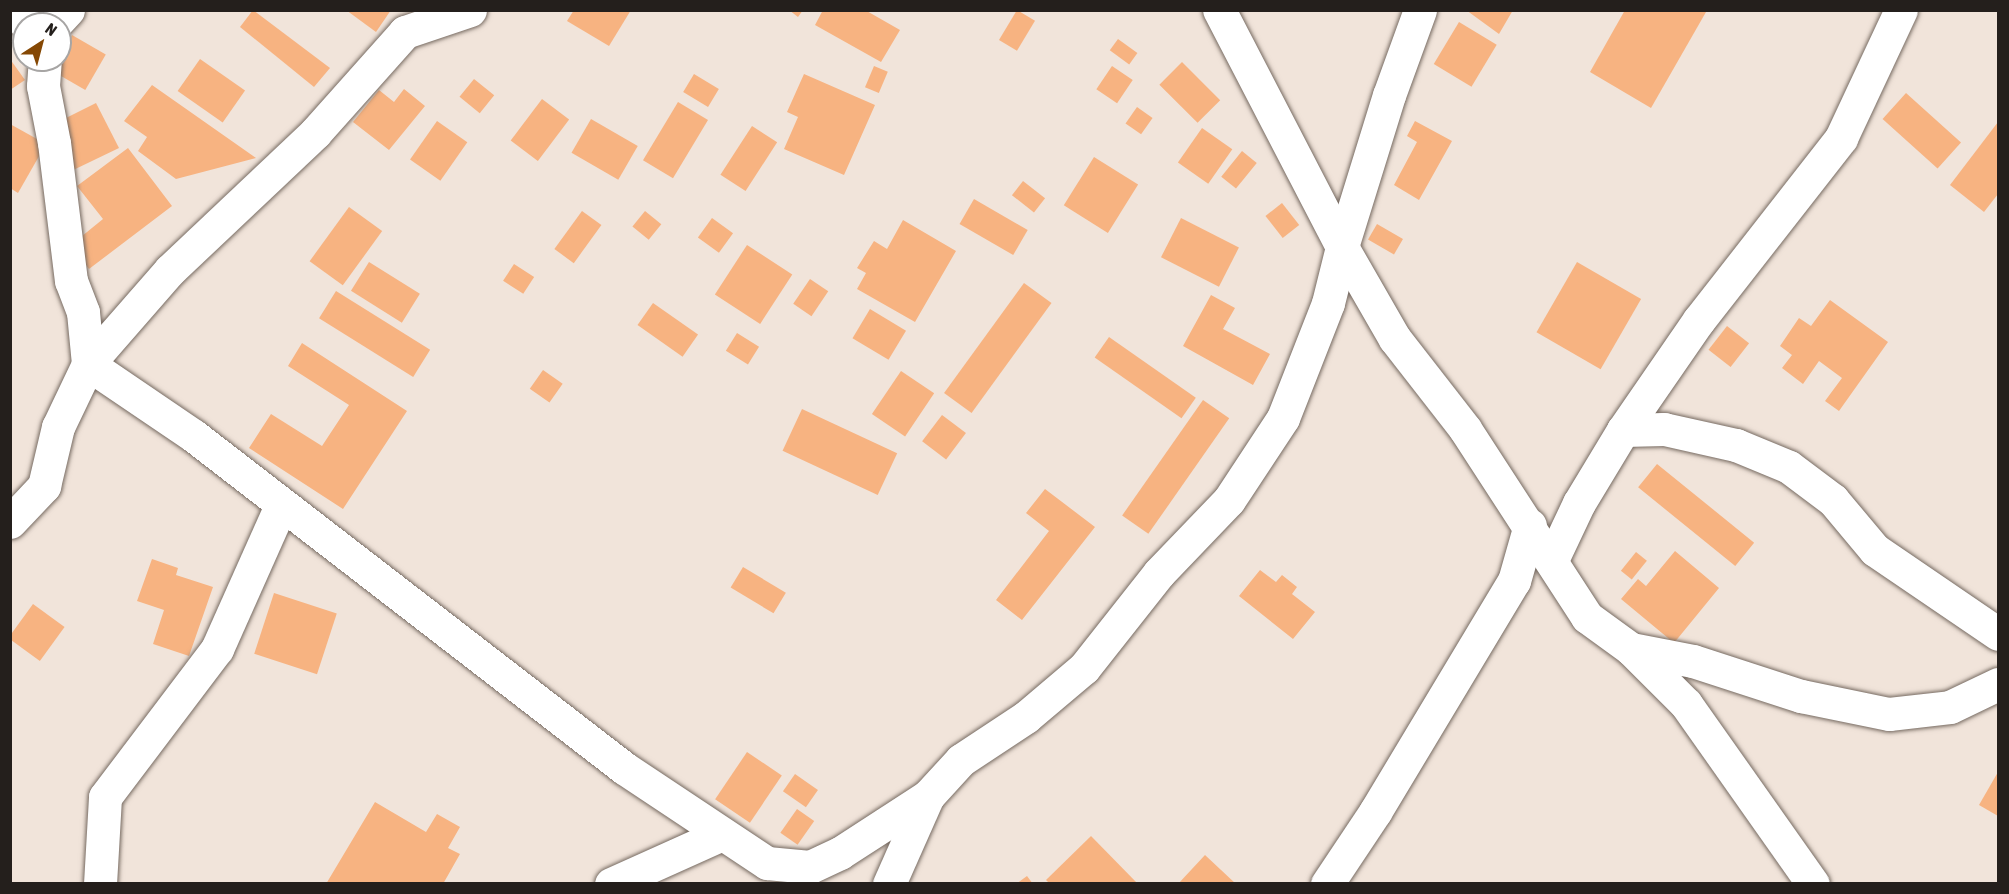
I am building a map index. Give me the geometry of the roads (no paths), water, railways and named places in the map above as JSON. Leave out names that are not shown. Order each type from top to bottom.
[{"type":"street","points":[[10,522],[44,486],[58,427],[88,364],[170,270],[315,133],[405,32],[470,10]]},
{"type":"street","points":[[1219,10],[1342,248],[1395,339],[1465,429],[1530,525],[1587,617],[1631,649],[1686,704],[1813,884]]},
{"type":"street","points":[[44,72],[43,86],[54,143],[71,281],[82,312],[88,364],[194,436],[280,505],[624,768],[767,863],[810,867],[840,853],[928,795],[961,760],[1026,717],[1084,668],[1159,573],[1229,500],[1283,418],[1328,303],[1342,248],[1389,95],[1420,10]]},
{"type":"street","points":[[1552,560],[1579,503],[1623,430],[1699,320],[1840,138],[1901,10]]},
{"type":"street","points":[[1623,430],[1664,429],[1736,445],[1789,466],[1833,500],[1875,550],[1998,634]]},
{"type":"street","points":[[10,509],[44,486]]},
{"type":"street","points":[[100,884],[105,796],[216,649],[280,505]]},
{"type":"street","points":[[1327,884],[1375,812],[1514,581],[1530,525]]},
{"type":"street","points":[[1631,649],[1693,661],[1801,696],[1889,714],[1950,707],[1998,684]]},
{"type":"street","points":[[889,884],[928,795]]},
{"type":"street","points":[[611,884],[722,834]]}]
